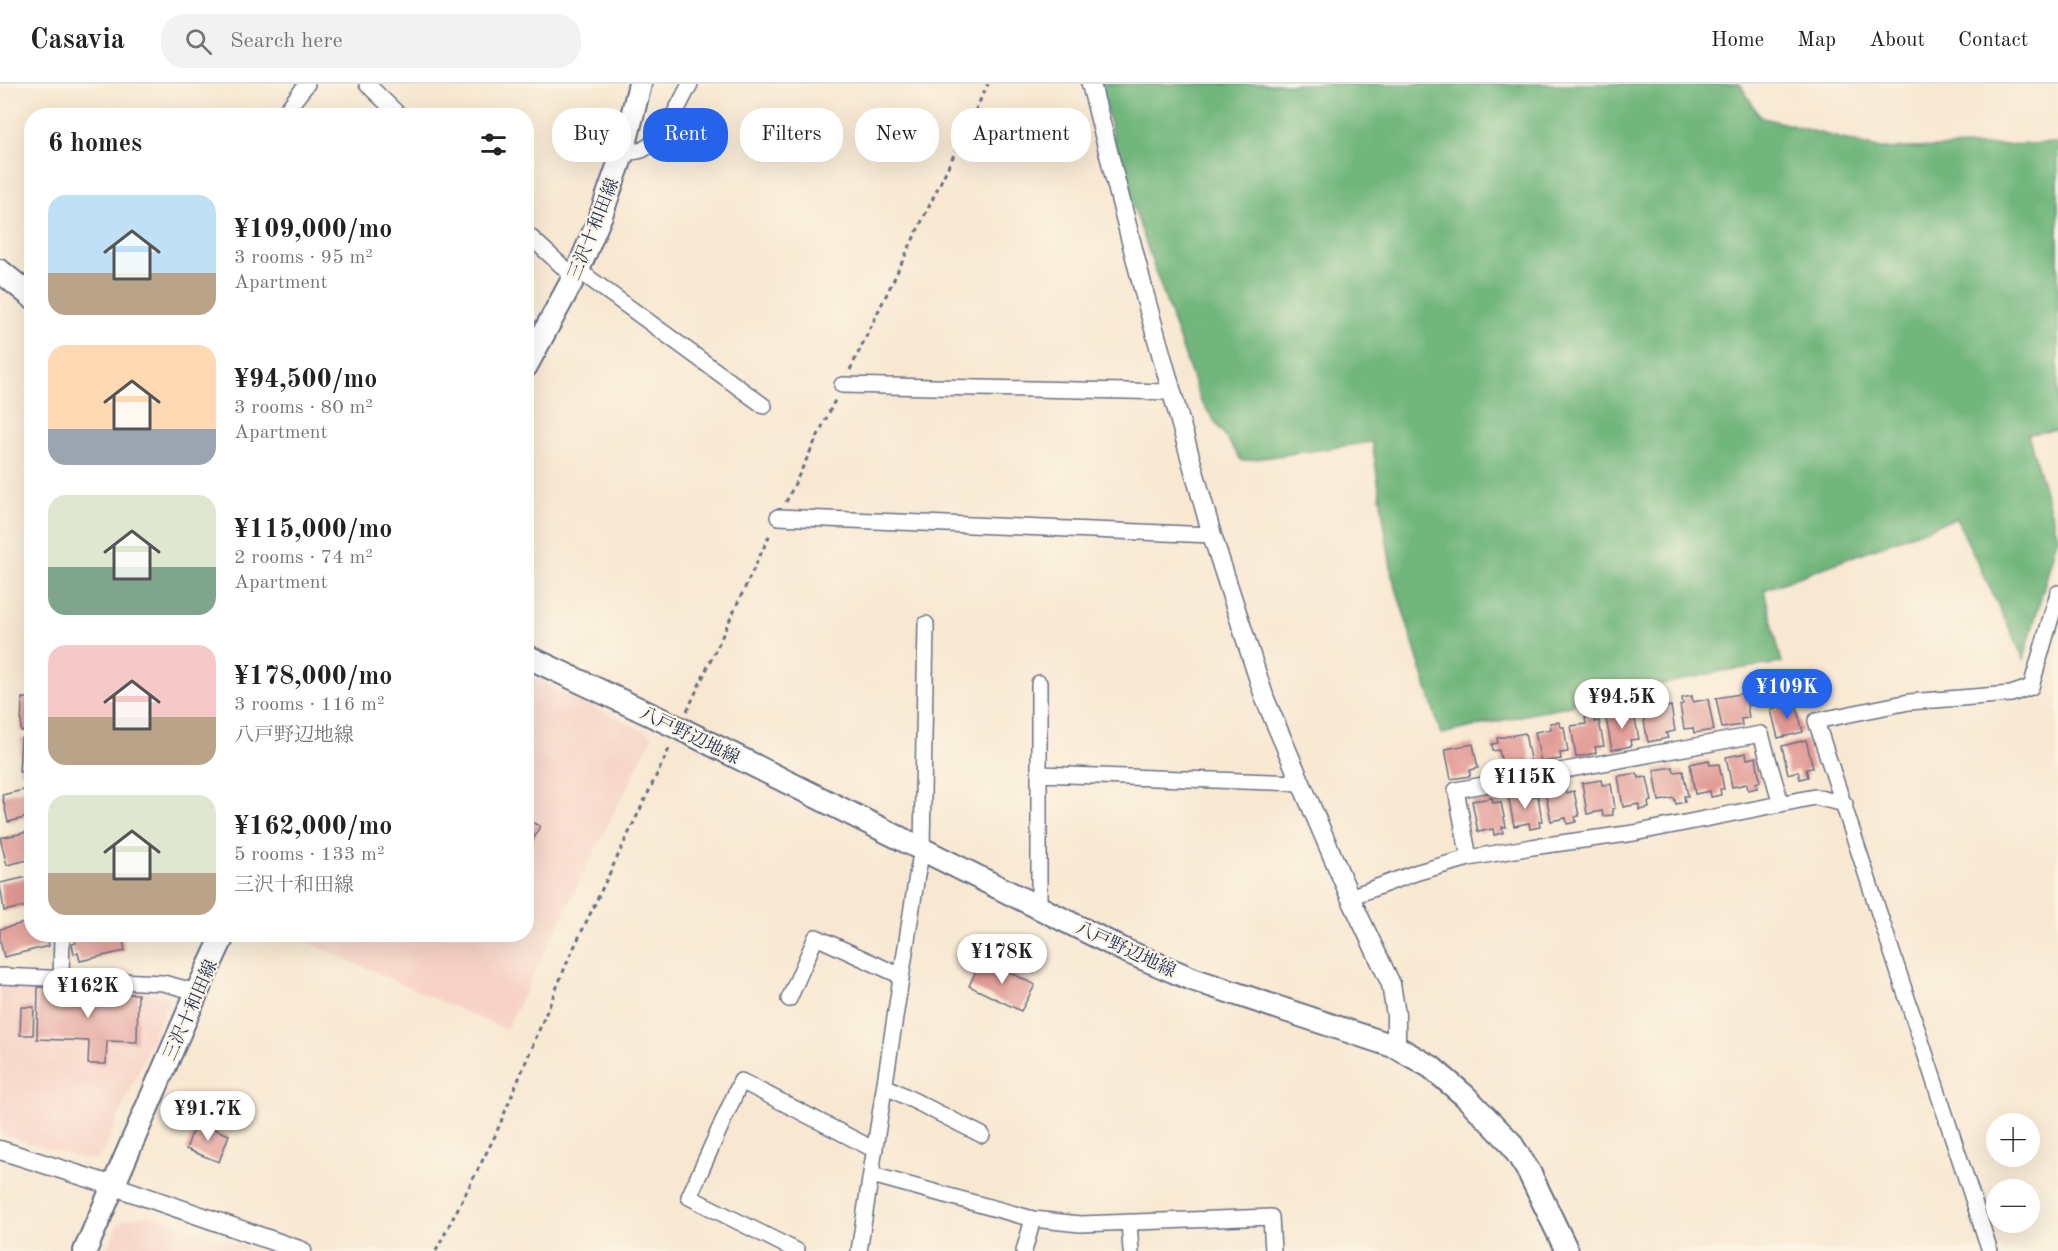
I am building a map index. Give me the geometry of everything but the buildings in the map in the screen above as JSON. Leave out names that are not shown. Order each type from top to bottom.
[{"type":"main road","name":"三沢十和田線","points":[[631,118],[639,84]]},
{"type":"main road","name":"三沢十和田線","points":[[534,351],[576,273],[619,162]]},
{"type":"main road","points":[[0,271],[24,290]]},
{"type":"main road","name":"八戸野辺地線","points":[[534,660],[679,728],[1126,951],[1192,980],[1396,1047],[1431,1067],[1465,1095],[1510,1142],[1529,1172],[1567,1251]]},
{"type":"main road","name":"三沢十和田線","points":[[84,1251],[220,942]]},
{"type":"street","points":[[288,108],[307,84]]},
{"type":"street","points":[[367,84],[392,108]]},
{"type":"street","points":[[631,152],[640,151],[653,144],[673,117],[690,84]]},
{"type":"street","points":[[1091,84],[1146,300],[1212,535],[1265,699],[1350,897],[1391,984],[1396,1015],[1396,1047]]},
{"type":"street","points":[[534,239],[576,273],[764,406]]},
{"type":"street","points":[[842,386],[1172,392]]},
{"type":"street","points":[[778,517],[1212,535]]},
{"type":"street","points":[[1990,1251],[1816,721],[1909,702],[2011,694],[2031,687],[2058,593]]},
{"type":"street","points":[[859,1251],[922,850],[926,624]]},
{"type":"street","points":[[1039,683],[1039,907]]},
{"type":"street","points":[[1469,858],[1456,790],[1761,734],[1781,804]]},
{"type":"street","points":[[1039,774],[1301,783]]},
{"type":"street","points":[[1350,897],[1418,872],[1469,858],[1634,833],[1815,797],[1845,804]]},
{"type":"street","points":[[789,999],[816,937],[901,976]]},
{"type":"street","points":[[61,979],[62,942]]},
{"type":"street","points":[[0,976],[163,983],[197,992]]},
{"type":"street","points":[[797,1251],[689,1197],[741,1081],[875,1150]]},
{"type":"street","points":[[885,1086],[982,1135]]},
{"type":"street","points":[[0,1150],[114,1186],[302,1251]]},
{"type":"street","points":[[872,1175],[1033,1219],[1080,1224],[1271,1217],[1273,1251]]},
{"type":"street","points":[[1024,1251],[1033,1219]]},
{"type":"street","points":[[1129,1222],[1131,1251]]},
{"type":"path","points":[[436,1251],[495,1136],[569,958],[778,517],[988,84]]},
{"type":"shaded area","points":[[534,679],[653,735],[506,1030],[308,942],[534,942]]},
{"type":"shaded area","points":[[0,985],[134,988],[169,999],[103,1153],[96,1159],[86,1160],[0,1134]]},
{"type":"shaded area","points":[[148,1214],[256,1251],[107,1251],[117,1226],[124,1220]]},
{"type":"green space","points":[[1100,84],[1740,84],[1760,117],[1881,149],[2058,143],[2058,430],[2028,434],[2058,536],[2024,659],[1956,518],[1764,590],[1782,663],[1722,671],[1441,734],[1392,575],[1372,442],[1242,461],[1200,400],[1122,174]]}]
